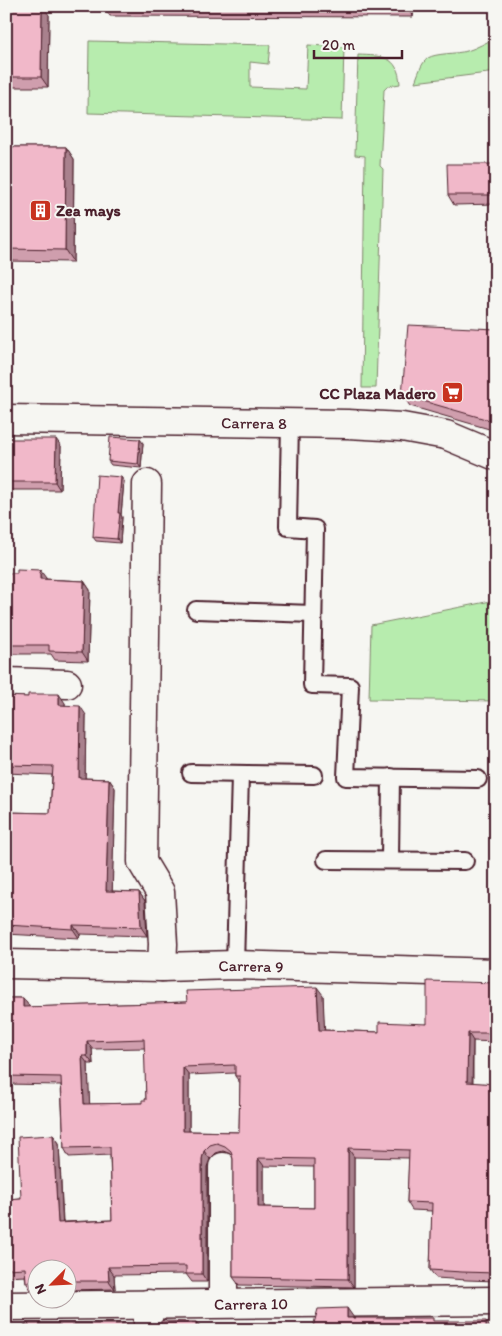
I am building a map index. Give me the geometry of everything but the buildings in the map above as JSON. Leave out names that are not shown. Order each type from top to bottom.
[{"type":"street","name":"Carrera 8","points":[[6,419],[363,424],[402,427],[446,435],[495,457]]},
{"type":"street","points":[[147,484],[142,862],[160,892],[163,944],[162,967]]},
{"type":"street","points":[[6,682],[67,684]]},
{"type":"street","name":"Carrera 9","points":[[6,964],[162,967],[235,964],[496,972]]},
{"type":"street","points":[[223,1167],[223,1303]]},
{"type":"street","name":"Carrera 10","points":[[6,1306],[148,1317],[223,1303],[496,1301]]},
{"type":"lane","points":[[290,423],[288,527],[315,529],[312,685],[350,686],[346,777],[478,778]]},
{"type":"lane","points":[[196,610],[313,614]]},
{"type":"lane","points":[[191,773],[314,775]]},
{"type":"lane","points":[[235,964],[240,775]]},
{"type":"lane","points":[[390,860],[391,777]]},
{"type":"lane","points":[[326,860],[465,861]]},
{"type":"green space","points":[[496,38],[496,72],[415,82],[428,58],[436,55],[467,51]]},
{"type":"green space","points":[[89,41],[270,45],[268,64],[250,62],[250,87],[306,89],[308,45],[344,47],[342,120],[88,113]]},
{"type":"green space","points":[[358,55],[381,57],[392,62],[399,74],[400,84],[388,86],[384,90],[380,166],[383,169],[376,388],[362,388],[365,156],[355,155]]},
{"type":"green space","points":[[496,600],[496,701],[369,699],[371,625]]},
{"type":"place","name":"Zea mays","points":[[40,210]]},
{"type":"place","name":"CC Plaza Madero","points":[[452,393]]}]
